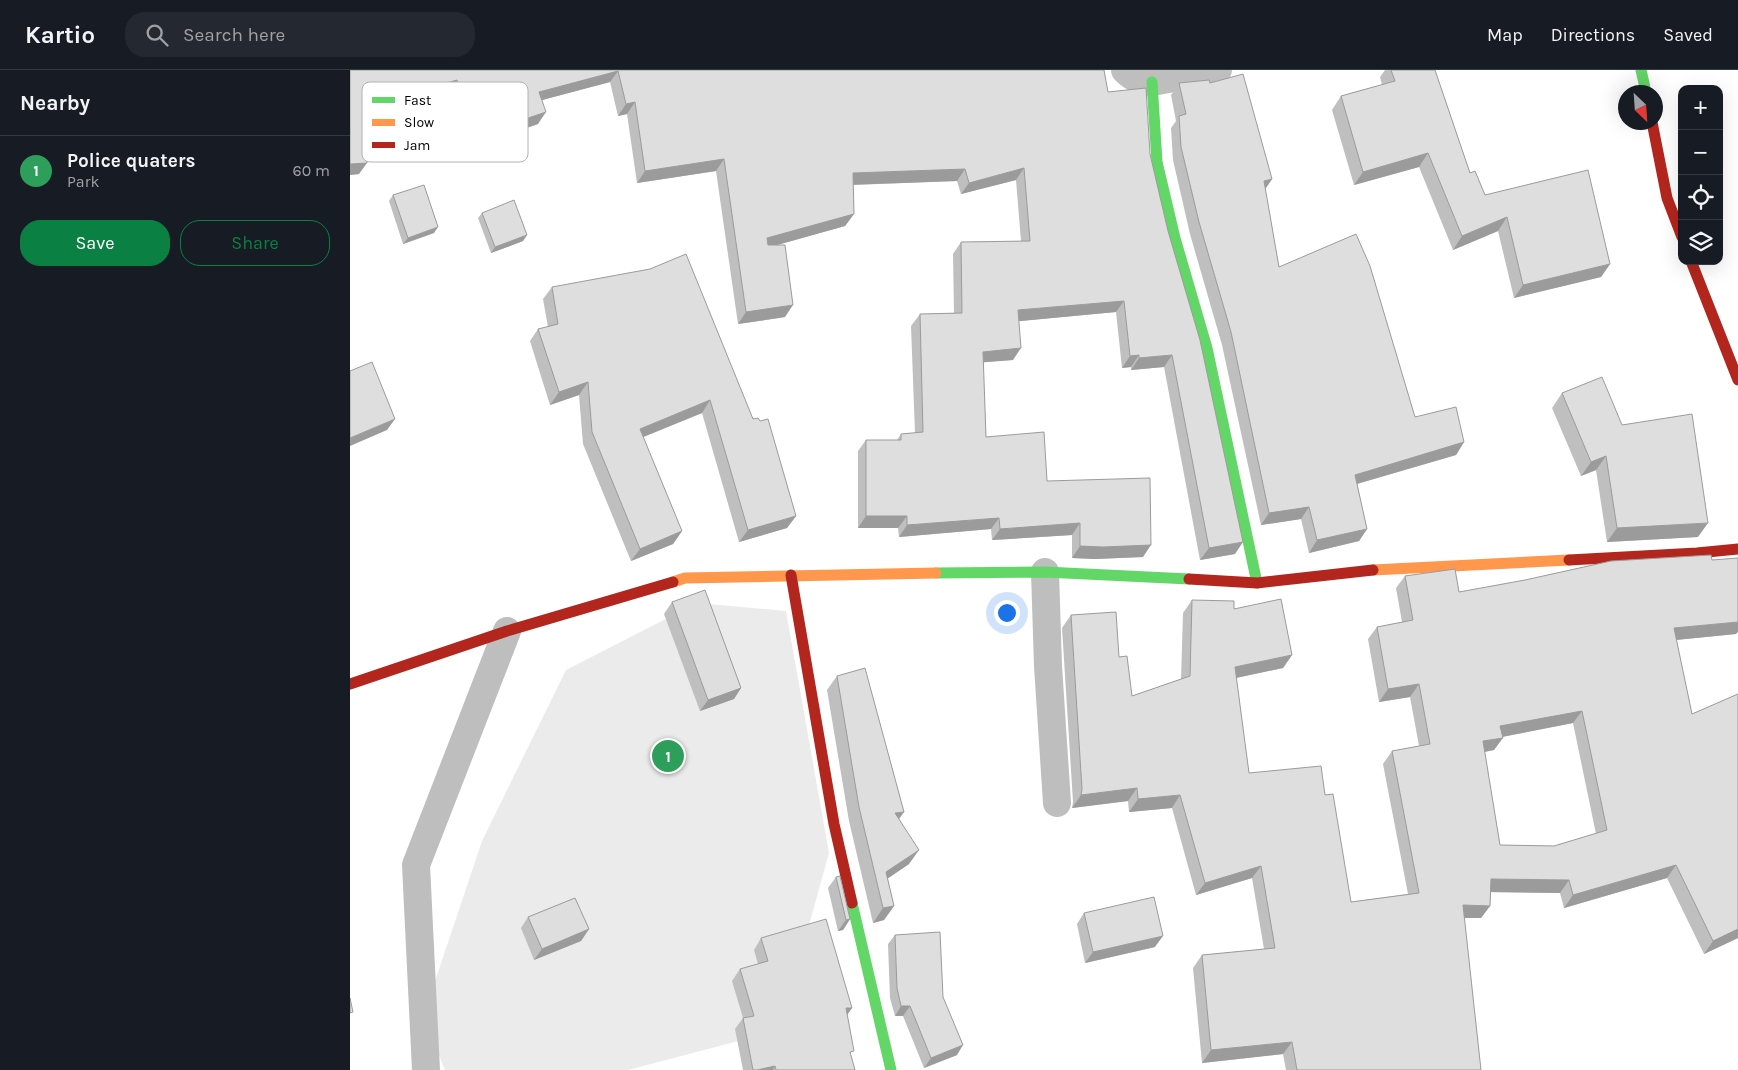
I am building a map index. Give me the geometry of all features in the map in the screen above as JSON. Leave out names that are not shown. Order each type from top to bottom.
[{"type":"street","points":[[1125,70],[1144,82],[1218,70]]},
{"type":"street","points":[[1641,70],[1644,85]]},
{"type":"street","points":[[1152,82],[1157,162],[1175,238],[1207,348],[1257,583]]},
{"type":"street","points":[[1653,130],[1666,198],[1678,227]]},
{"type":"street","points":[[1693,265],[1738,380]]},
{"type":"street","points":[[350,684],[507,631],[685,578],[1045,572],[1257,583],[1383,569],[1697,553],[1738,549]]},
{"type":"street","points":[[1045,572],[1048,666],[1057,803]]},
{"type":"street","points":[[791,575],[834,824],[891,1070]]},
{"type":"street","points":[[426,1070],[416,865],[507,631]]},
{"type":"shaded area","points":[[697,603],[786,611],[829,853],[780,1030],[628,1070],[445,1070],[423,1017],[482,841],[566,670]]},
{"type":"building","points":[[350,70],[1104,70],[1108,92],[1146,88],[1150,154],[1168,231],[1200,340],[1243,542],[1209,548],[1172,355],[1139,358],[1139,355],[1130,356],[1124,301],[1018,310],[1021,348],[983,352],[986,437],[1044,432],[1047,481],[1150,478],[1151,545],[1080,546],[1080,523],[1000,529],[999,518],[907,525],[907,516],[866,516],[866,440],[901,440],[901,434],[923,432],[920,314],[962,313],[961,242],[1030,241],[1024,168],[969,183],[965,169],[853,173],[854,214],[767,238],[768,245],[785,245],[793,305],[746,312],[724,159],[645,171],[635,102],[626,104],[618,71],[539,92],[546,112],[528,118],[528,82],[458,82],[457,80],[450,82],[362,82],[362,162],[367,163],[350,164]]},
{"type":"building","points":[[1391,70],[1435,70],[1470,173],[1475,171],[1485,195],[1588,170],[1610,264],[1523,285],[1507,217],[1462,236],[1428,153],[1363,172],[1341,96],[1395,81]]},
{"type":"building","points":[[1243,74],[1272,179],[1264,181],[1279,267],[1356,234],[1370,266],[1415,417],[1456,407],[1464,442],[1355,475],[1367,529],[1317,540],[1309,507],[1269,513],[1231,332],[1199,222],[1181,147],[1179,116],[1186,114],[1179,83],[1209,80],[1210,83]]},
{"type":"building","points":[[424,185],[438,227],[408,238],[393,195]]},
{"type":"building","points":[[514,200],[527,235],[495,247],[482,213]]},
{"type":"building","points":[[686,254],[753,419],[758,418],[760,421],[768,419],[796,516],[748,530],[710,400],[640,429],[682,531],[640,549],[592,432],[588,382],[559,392],[538,329],[558,324],[552,287],[650,269]]},
{"type":"building","points":[[372,362],[395,419],[350,438],[350,371]]},
{"type":"building","points":[[1602,377],[1622,425],[1692,414],[1708,523],[1617,528],[1606,456],[1591,462],[1562,393]]},
{"type":"building","points":[[1711,555],[1712,560],[1738,558],[1738,622],[1674,628],[1692,714],[1738,694],[1738,929],[1713,941],[1676,865],[1573,895],[1569,880],[1491,879],[1490,906],[1463,905],[1481,1070],[1297,1070],[1292,1042],[1211,1050],[1202,955],[1275,948],[1261,866],[1205,883],[1180,795],[1138,799],[1137,788],[1081,795],[1071,615],[1116,612],[1119,657],[1127,656],[1132,696],[1190,676],[1192,600],[1234,601],[1234,609],[1281,599],[1292,655],[1235,667],[1249,773],[1321,766],[1325,795],[1333,794],[1351,902],[1419,893],[1392,751],[1430,744],[1419,684],[1388,689],[1377,627],[1413,620],[1405,576],[1455,569],[1459,592],[1611,561]],"holes":[[[1582,711],[1607,830],[1554,846],[1500,845],[1483,741],[1503,738],[1500,726]]]},
{"type":"building","points":[[705,590],[741,688],[708,700],[672,602]]},
{"type":"building","points":[[865,668],[904,812],[895,813],[919,850],[886,872],[894,906],[883,908],[859,807],[837,676]]},
{"type":"building","points":[[840,876],[850,919],[846,920],[836,877]]},
{"type":"building","points":[[1154,897],[1163,936],[1093,952],[1084,913]]},
{"type":"building","points":[[575,898],[589,929],[542,949],[528,917]]},
{"type":"building","points":[[826,919],[852,1008],[846,1008],[854,1051],[850,1052],[855,1070],[776,1070],[775,1066],[753,1070],[743,1018],[754,1016],[740,969],[768,961],[761,938]]},
{"type":"building","points":[[940,932],[943,997],[963,1045],[931,1058],[910,1006],[901,1006],[897,988],[895,935]]},
{"type":"building","points":[[350,998],[353,1012],[350,1013]]},
{"type":"traffic: fast","points":[[1641,70],[1644,85]]},
{"type":"traffic: fast","points":[[1152,82],[1157,162],[1175,238],[1207,348],[1257,583]]},
{"type":"traffic: fast","points":[[936,573],[1045,572],[1189,579]]},
{"type":"traffic: fast","points":[[852,903],[891,1070]]},
{"type":"traffic: slow","points":[[1373,570],[1569,560]]},
{"type":"traffic: slow","points":[[673,582],[685,578],[936,573]]},
{"type":"traffic: jam","points":[[1654,130],[1667,198],[1678,227]]},
{"type":"traffic: jam","points":[[1693,265],[1738,380]]},
{"type":"traffic: jam","points":[[1569,560],[1738,549]]},
{"type":"traffic: jam","points":[[1189,579],[1257,583],[1373,570]]},
{"type":"traffic: jam","points":[[791,575],[834,824],[852,903]]},
{"type":"traffic: jam","points":[[350,684],[507,631],[673,582]]},
{"type":"place","name":"Police quaters","points":[[668,756]]}]
